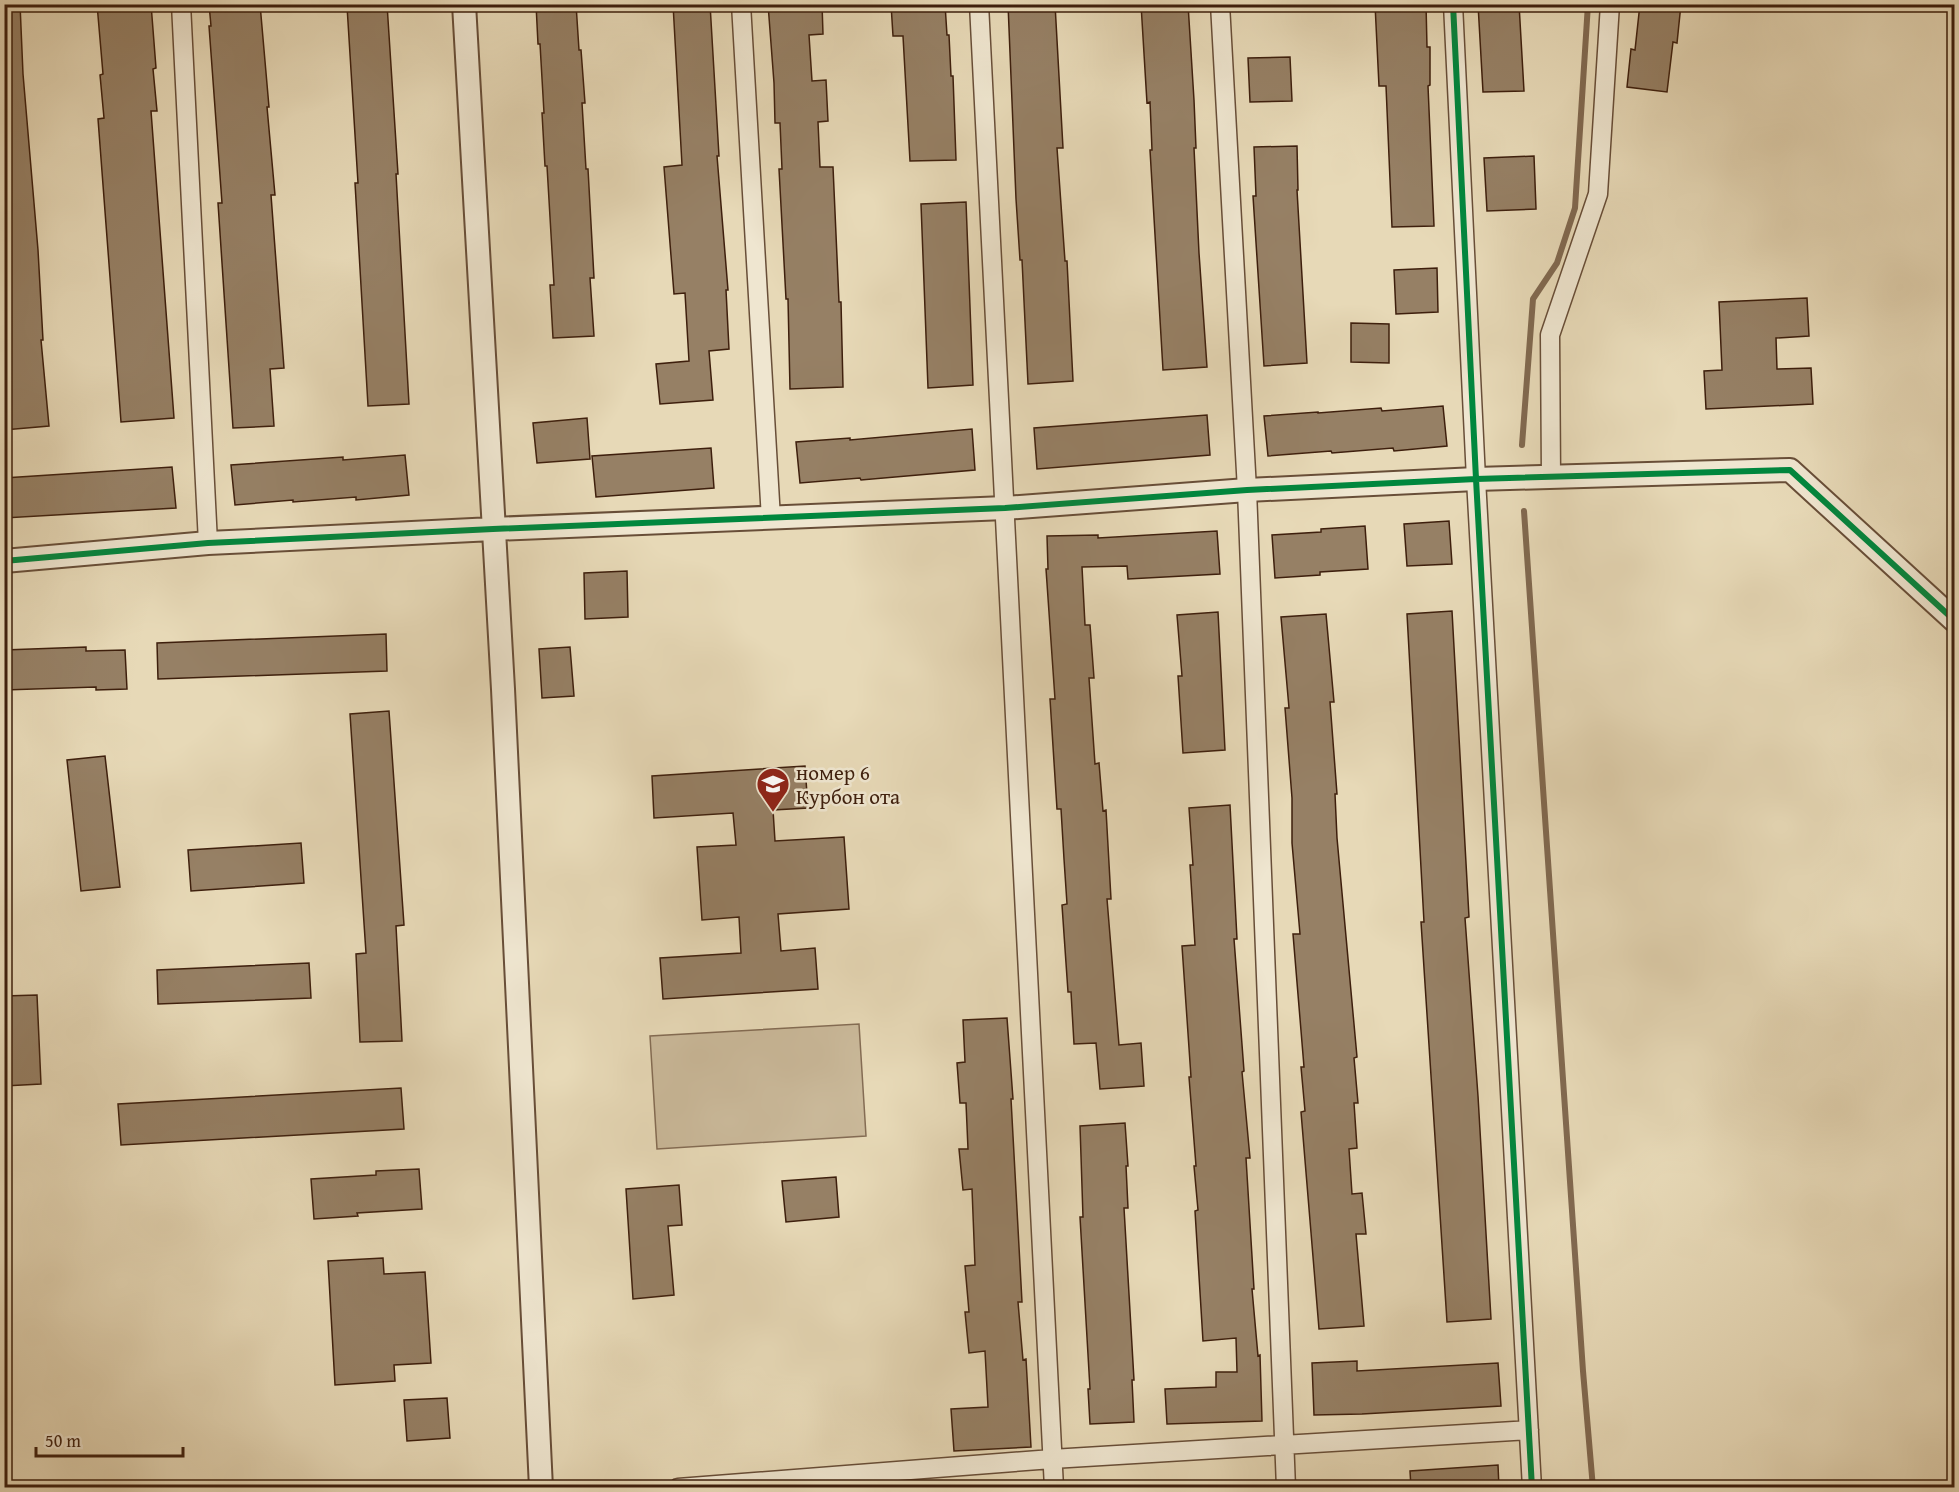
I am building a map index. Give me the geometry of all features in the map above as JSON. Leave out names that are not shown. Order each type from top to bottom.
[{"type":"street","points":[[181,4],[208,543]]},
{"type":"street","points":[[464,4],[504,713],[541,1488]]},
{"type":"street","points":[[741,4],[771,519]]},
{"type":"street","points":[[978,4],[1054,1488]]},
{"type":"street","points":[[1220,4],[1247,490],[1286,1488]]},
{"type":"street","points":[[1453,4],[1476,479],[1532,1488]]},
{"type":"street","points":[[1551,477],[1550,335],[1598,194],[1610,4]]},
{"type":"street","points":[[4,561],[208,543],[1005,508],[1247,490],[1476,479],[1790,470],[1954,620]]},
{"type":"street","points":[[678,1488],[1052,1459],[1529,1430]]},
{"type":"shaded area","points":[[859,1024],[866,1136],[657,1149],[650,1036]]},
{"type":"building","points":[[4,4],[20,4],[23,74],[38,250],[43,340],[41,340],[49,426],[4,430]]},
{"type":"building","points":[[97,4],[151,4],[157,111],[151,111],[174,418],[121,422],[98,119],[104,118]]},
{"type":"building","points":[[209,4],[260,4],[275,195],[271,195],[284,368],[270,369],[274,426],[233,428],[218,203],[222,203]]},
{"type":"building","points":[[387,4],[409,404],[368,406],[347,6]]},
{"type":"building","points":[[536,4],[576,4],[585,103],[582,103],[594,278],[590,278],[594,336],[553,338],[550,285],[554,285]]},
{"type":"building","points":[[673,4],[710,4],[719,156],[717,156],[728,290],[726,290],[729,349],[709,351],[713,400],[660,404],[656,364],[689,361],[685,293],[674,294],[664,167],[682,165]]},
{"type":"building","points":[[768,4],[822,4],[823,34],[809,35],[812,81],[826,80],[828,121],[818,122],[820,167],[833,167],[839,302],[841,302],[843,387],[790,389],[788,299],[786,299],[779,169],[782,169],[780,123],[775,123]]},
{"type":"building","points":[[891,4],[945,4],[951,76],[953,76],[956,160],[910,161],[903,36],[893,36]]},
{"type":"building","points":[[1008,4],[1055,4],[1063,148],[1057,148],[1065,261],[1067,261],[1073,381],[1028,384],[1022,260],[1020,260],[1016,199]]},
{"type":"building","points":[[1141,4],[1188,4],[1199,253],[1207,367],[1163,370],[1150,150],[1152,150],[1150,102],[1147,103]]},
{"type":"building","points":[[1375,4],[1426,4],[1427,47],[1430,47],[1430,85],[1428,86],[1434,226],[1392,227],[1386,86],[1379,86]]},
{"type":"building","points":[[1478,4],[1519,4],[1524,91],[1483,92]]},
{"type":"building","points":[[1640,4],[1681,4],[1677,43],[1673,42],[1667,92],[1627,87],[1631,49],[1635,50]]},
{"type":"building","points":[[1290,57],[1292,101],[1250,102],[1248,58]]},
{"type":"building","points":[[1297,146],[1297,190],[1307,363],[1264,366],[1253,196],[1256,196],[1254,147]]},
{"type":"building","points":[[1534,156],[1536,209],[1487,211],[1484,158]]},
{"type":"building","points":[[966,202],[973,385],[928,388],[921,204]]},
{"type":"building","points":[[1437,268],[1438,312],[1396,314],[1394,270]]},
{"type":"building","points":[[1807,298],[1809,336],[1776,338],[1777,369],[1811,368],[1813,404],[1706,409],[1704,371],[1722,370],[1719,302]]},
{"type":"building","points":[[1351,323],[1389,324],[1389,363],[1351,362]]},
{"type":"building","points":[[1443,406],[1447,446],[1394,451],[1393,448],[1268,456],[1264,416]]},
{"type":"building","points":[[1207,415],[1210,455],[1037,469],[1034,428]]},
{"type":"building","points":[[587,418],[590,459],[537,463],[533,423]]},
{"type":"building","points":[[972,429],[975,470],[800,483],[796,442],[850,438],[850,440]]},
{"type":"building","points":[[711,448],[714,488],[596,497],[592,456]]},
{"type":"building","points":[[405,455],[409,495],[356,500],[356,497],[235,505],[231,465]]},
{"type":"building","points":[[172,467],[176,508],[4,518],[4,478]]},
{"type":"building","points":[[1449,521],[1452,564],[1407,566],[1404,524]]},
{"type":"building","points":[[1365,526],[1368,569],[1275,578],[1272,535]]},
{"type":"building","points":[[1217,531],[1220,574],[1128,579],[1127,566],[1082,567],[1085,625],[1090,625],[1094,678],[1089,678],[1095,764],[1099,763],[1103,811],[1106,810],[1111,899],[1107,899],[1119,1045],[1141,1043],[1144,1086],[1100,1089],[1096,1043],[1074,1044],[1071,992],[1068,992],[1062,905],[1067,904],[1061,809],[1057,809],[1050,699],[1055,699],[1046,569],[1048,569],[1047,536],[1098,535],[1098,538]]},
{"type":"building","points":[[627,571],[628,617],[585,619],[584,573]]},
{"type":"building","points":[[1452,611],[1469,917],[1465,918],[1491,1319],[1447,1322],[1421,922],[1424,922],[1407,614]]},
{"type":"building","points":[[1218,612],[1225,750],[1183,753],[1178,676],[1182,676],[1177,615]]},
{"type":"building","points":[[1326,614],[1334,702],[1330,702],[1337,794],[1335,794],[1337,838],[1357,1057],[1354,1058],[1358,1103],[1354,1103],[1357,1148],[1349,1149],[1352,1194],[1362,1193],[1366,1234],[1356,1234],[1364,1326],[1319,1329],[1301,1112],[1305,1111],[1301,1067],[1304,1067],[1293,934],[1300,934],[1292,843],[1292,798],[1285,708],[1289,708],[1281,617]]},
{"type":"building","points":[[386,634],[387,671],[158,679],[157,643]]},
{"type":"building","points":[[86,647],[86,651],[125,650],[127,689],[96,690],[96,687],[4,690],[4,650]]},
{"type":"building","points":[[570,647],[574,696],[542,698],[539,649]]},
{"type":"building","points":[[389,711],[404,925],[396,926],[402,1041],[360,1042],[356,954],[366,953],[350,714]]},
{"type":"building","points":[[105,756],[120,887],[81,891],[67,760]]},
{"type":"building","points":[[805,766],[808,808],[773,810],[775,841],[844,837],[849,909],[778,914],[781,951],[815,948],[818,989],[663,999],[660,958],[741,953],[739,917],[702,920],[697,847],[736,845],[733,813],[654,818],[652,776]]},
{"type":"building","points":[[1230,805],[1237,939],[1234,939],[1250,1158],[1246,1158],[1254,1289],[1252,1289],[1258,1356],[1260,1355],[1262,1421],[1167,1424],[1165,1389],[1216,1387],[1216,1372],[1237,1372],[1236,1338],[1203,1341],[1195,1211],[1198,1210],[1194,1166],[1196,1166],[1182,946],[1195,945],[1189,808]]},
{"type":"building","points":[[301,843],[304,883],[191,891],[188,850]]},
{"type":"building","points":[[309,963],[311,998],[158,1004],[157,970]]},
{"type":"building","points":[[37,995],[41,1084],[4,1086],[4,996]]},
{"type":"building","points":[[1007,1018],[1022,1302],[1018,1302],[1023,1360],[1026,1359],[1031,1447],[954,1451],[951,1409],[988,1407],[985,1351],[969,1353],[965,1312],[969,1312],[965,1266],[975,1265],[972,1189],[963,1190],[959,1149],[968,1149],[966,1103],[960,1103],[957,1063],[965,1062],[963,1020]]},
{"type":"building","points":[[401,1088],[404,1129],[121,1145],[118,1104]]},
{"type":"building","points":[[1125,1123],[1128,1208],[1124,1208],[1134,1380],[1132,1380],[1134,1422],[1090,1424],[1080,1217],[1083,1217],[1080,1126]]},
{"type":"building","points":[[419,1169],[422,1209],[357,1213],[358,1216],[314,1219],[311,1179],[376,1175],[376,1171]]},
{"type":"building","points":[[836,1177],[839,1217],[786,1222],[782,1181]]},
{"type":"building","points":[[679,1185],[682,1225],[668,1226],[674,1295],[633,1299],[626,1189]]},
{"type":"building","points":[[383,1258],[384,1274],[425,1272],[431,1363],[394,1365],[395,1381],[335,1385],[328,1261]]},
{"type":"building","points":[[1357,1361],[1357,1371],[1498,1363],[1501,1406],[1314,1415],[1312,1363]]},
{"type":"building","points":[[447,1398],[450,1438],[407,1441],[404,1400]]},
{"type":"building","points":[[1498,1465],[1499,1488],[1411,1488],[1410,1471]]},
{"type":"waterway","points":[[1522,445],[1533,299],[1557,263],[1575,208],[1588,4]]},
{"type":"waterway","points":[[1524,511],[1593,1488]]},
{"type":"cycle path","points":[[1453,4],[1476,479],[1532,1488]]},
{"type":"cycle path","points":[[4,561],[208,543],[1005,508],[1247,490],[1476,479],[1790,470],[1954,620]]},
{"type":"place","name":"номер 6 Курбон ота","points":[[773,813]]}]
